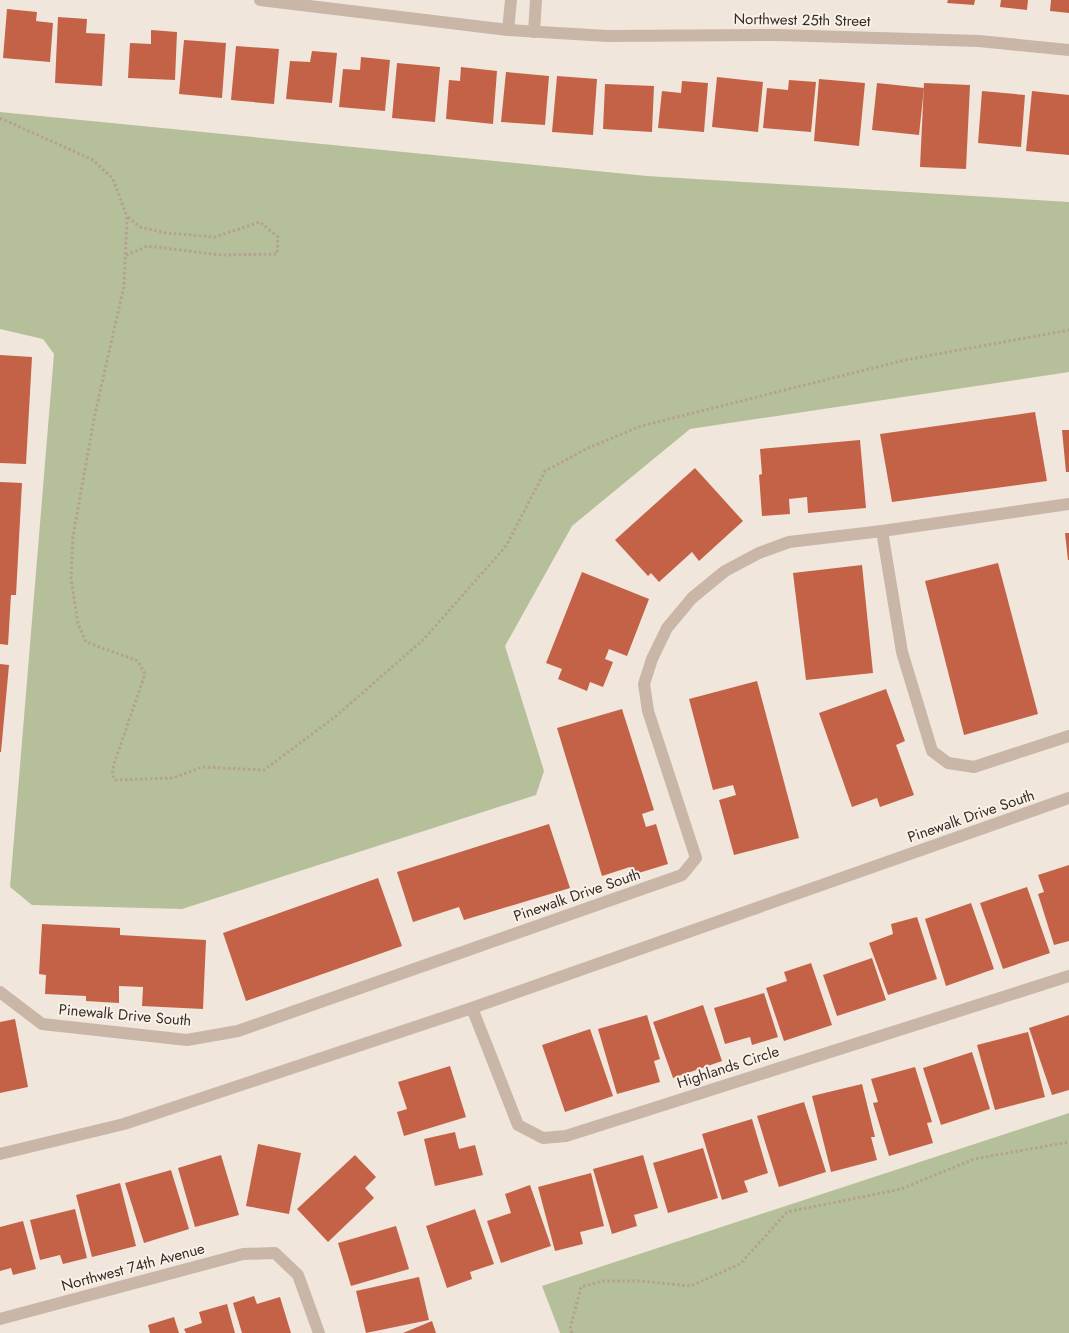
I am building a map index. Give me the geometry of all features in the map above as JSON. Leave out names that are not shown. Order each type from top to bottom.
[{"type":"street","name":"Northwest 25th Street","points":[[260,0],[534,32],[607,36],[777,35],[970,41],[1069,50]]},
{"type":"street","points":[[508,30],[511,0]]},
{"type":"street","points":[[534,32],[536,0]]},
{"type":"street","name":"Pinewalk Drive South","points":[[0,992],[42,1024],[187,1040],[238,1031],[682,875],[696,858],[648,711],[644,684],[652,659],[667,628],[692,598],[725,571],[759,553],[789,542],[882,531],[1069,504]]},
{"type":"street","points":[[882,531],[902,652],[932,751],[948,763],[974,767],[1069,736]]},
{"type":"street","name":"Pinewalk Drive South","points":[[0,1154],[124,1124],[472,1008],[1069,798]]},
{"type":"street","name":"Highlands Circle","points":[[472,1008],[518,1125],[543,1138],[566,1136],[1069,976]]},
{"type":"street","name":"Northwest 74th Avenue","points":[[0,1319],[243,1254],[275,1253],[298,1275],[319,1333]]},
{"type":"path","points":[[0,118],[93,160],[113,179],[127,217],[124,286],[95,414],[73,536],[71,579],[78,624],[86,642],[138,662],[145,674],[114,764],[112,775],[115,780],[173,778],[202,767],[264,770],[336,716],[424,639],[506,546],[545,472],[588,448],[642,426],[886,364],[1069,330]]},
{"type":"path","points":[[126,255],[148,246],[222,255],[277,254],[278,238],[260,222],[215,237],[166,233],[140,227],[127,217]]},
{"type":"path","points":[[572,1333],[570,1329],[581,1287],[603,1282],[639,1280],[691,1286],[740,1264],[787,1212],[901,1189],[974,1160],[1069,1142]]},
{"type":"green space","points":[[0,112],[647,176],[1069,202],[1069,372],[690,429],[572,526],[505,646],[544,771],[536,795],[182,909],[32,905],[10,887],[54,354],[43,339],[0,329]]},
{"type":"green space","points":[[1069,1113],[1069,1333],[560,1333],[542,1286]]},
{"type":"building","points":[[948,0],[975,0],[974,5],[947,3]]},
{"type":"building","points":[[1001,0],[1028,0],[1027,10],[1000,7]]},
{"type":"building","points":[[1051,0],[1069,0],[1069,13],[1050,11]]},
{"type":"building","points":[[7,9],[37,12],[36,21],[53,23],[50,62],[3,58]]},
{"type":"building","points":[[58,17],[87,19],[86,33],[105,34],[102,86],[55,83]]},
{"type":"building","points":[[151,30],[177,32],[175,80],[128,78],[130,43],[151,44]]},
{"type":"building","points":[[184,40],[226,43],[222,98],[179,94]]},
{"type":"building","points":[[236,46],[279,49],[274,104],[231,100]]},
{"type":"building","points":[[312,51],[337,53],[332,103],[286,99],[290,61],[310,62]]},
{"type":"building","points":[[361,57],[390,60],[385,111],[339,107],[343,69],[360,70]]},
{"type":"building","points":[[397,63],[440,67],[435,122],[392,118]]},
{"type":"building","points":[[461,67],[497,71],[493,124],[446,119],[449,80],[460,81]]},
{"type":"building","points":[[506,72],[549,76],[545,125],[501,122]]},
{"type":"building","points":[[557,76],[597,79],[593,135],[552,132]]},
{"type":"building","points":[[717,77],[763,82],[758,132],[712,127]]},
{"type":"building","points":[[819,79],[865,83],[859,146],[814,141]]},
{"type":"building","points":[[789,80],[816,82],[811,132],[763,128],[767,88],[788,90]]},
{"type":"building","points":[[682,81],[708,83],[704,132],[658,128],[662,91],[681,93]]},
{"type":"building","points":[[877,83],[924,88],[919,135],[872,130]]},
{"type":"building","points":[[924,83],[970,85],[966,169],[920,167]]},
{"type":"building","points":[[605,84],[654,86],[652,132],[603,129]]},
{"type":"building","points":[[982,91],[1025,95],[1021,147],[978,143]]},
{"type":"building","points":[[1032,91],[1069,95],[1069,155],[1026,151]]},
{"type":"building","points":[[0,355],[32,357],[26,464],[0,463]]},
{"type":"building","points":[[1035,412],[1047,481],[892,502],[880,434]]},
{"type":"building","points":[[1062,430],[1069,430],[1069,472],[1066,472]]},
{"type":"building","points":[[860,440],[866,508],[808,513],[807,497],[789,499],[790,514],[762,516],[759,475],[762,474],[760,449]]},
{"type":"building","points":[[695,468],[743,521],[699,561],[692,552],[659,582],[651,573],[648,576],[615,540]]},
{"type":"building","points":[[0,482],[22,483],[16,595],[11,595],[8,645],[0,644]]},
{"type":"building","points":[[1065,533],[1069,533],[1069,560],[1068,560]]},
{"type":"building","points":[[998,563],[1038,714],[964,735],[925,581]]},
{"type":"building","points":[[862,565],[873,673],[806,680],[793,573]]},
{"type":"building","points":[[582,572],[649,599],[627,656],[609,649],[605,659],[613,662],[603,687],[590,682],[587,691],[558,679],[562,669],[546,663]]},
{"type":"building","points":[[0,664],[9,665],[1,752],[0,752]]},
{"type":"building","points":[[757,681],[799,838],[734,855],[719,800],[736,795],[733,785],[713,790],[689,699]]},
{"type":"building","points":[[886,689],[905,741],[896,745],[914,795],[880,807],[877,798],[852,807],[819,713]]},
{"type":"building","points":[[622,709],[654,810],[642,814],[646,827],[656,824],[668,864],[632,875],[630,867],[602,876],[557,728]]},
{"type":"building","points":[[549,824],[570,888],[464,920],[459,907],[413,922],[397,872]]},
{"type":"building","points":[[1069,865],[1069,941],[1054,945],[1038,894],[1044,892],[1038,875]]},
{"type":"building","points":[[378,878],[402,946],[246,1001],[223,933]]},
{"type":"building","points":[[1027,887],[1050,953],[1003,969],[980,903]]},
{"type":"building","points":[[971,903],[994,969],[946,986],[925,919]]},
{"type":"building","points":[[917,917],[937,979],[888,995],[869,943],[893,934],[891,924]]},
{"type":"building","points":[[42,924],[120,928],[120,935],[206,940],[203,1009],[142,1006],[143,987],[119,986],[119,1003],[86,1001],[86,996],[45,994],[46,975],[39,974]]},
{"type":"building","points":[[872,958],[886,1000],[837,1016],[823,975]]},
{"type":"building","points":[[811,963],[832,1025],[784,1041],[766,988],[787,981],[784,972]]},
{"type":"building","points":[[764,993],[778,1037],[752,1045],[750,1037],[725,1044],[714,1008]]},
{"type":"building","points":[[703,1005],[722,1061],[673,1078],[653,1022]]},
{"type":"building","points":[[647,1015],[660,1059],[654,1061],[660,1082],[617,1094],[598,1029]]},
{"type":"building","points":[[1069,1015],[1069,1090],[1052,1095],[1029,1028]]},
{"type":"building","points":[[15,1019],[28,1087],[0,1093],[0,1022]]},
{"type":"building","points":[[590,1029],[613,1096],[565,1112],[542,1045]]},
{"type":"building","points":[[1028,1032],[1045,1097],[995,1110],[977,1045]]},
{"type":"building","points":[[972,1052],[990,1109],[941,1125],[923,1068]]},
{"type":"building","points":[[450,1066],[466,1117],[404,1136],[397,1112],[407,1109],[398,1082]]},
{"type":"building","points":[[915,1067],[932,1122],[927,1123],[933,1143],[889,1156],[873,1103],[878,1102],[871,1079]]},
{"type":"building","points":[[862,1084],[875,1137],[871,1137],[877,1160],[831,1172],[812,1096]]},
{"type":"building","points":[[804,1102],[826,1172],[779,1187],[757,1116]]},
{"type":"building","points":[[752,1119],[768,1173],[744,1181],[748,1192],[722,1200],[702,1134]]},
{"type":"building","points":[[455,1132],[459,1149],[475,1145],[483,1175],[435,1186],[424,1139]]},
{"type":"building","points":[[258,1144],[301,1153],[289,1214],[246,1206]]},
{"type":"building","points":[[703,1148],[718,1198],[668,1213],[653,1163]]},
{"type":"building","points":[[221,1155],[239,1215],[195,1227],[178,1168]]},
{"type":"building","points":[[355,1155],[376,1177],[365,1188],[374,1198],[328,1242],[297,1209]]},
{"type":"building","points":[[643,1155],[658,1208],[634,1215],[637,1226],[612,1234],[593,1169]]},
{"type":"building","points":[[171,1170],[189,1229],[144,1243],[125,1183]]},
{"type":"building","points":[[591,1173],[604,1226],[580,1232],[583,1244],[555,1251],[538,1187]]},
{"type":"building","points":[[120,1183],[136,1246],[92,1257],[76,1195]]},
{"type":"building","points":[[530,1185],[551,1246],[501,1263],[487,1221],[511,1213],[505,1194]]},
{"type":"building","points":[[75,1209],[87,1258],[63,1264],[60,1255],[40,1260],[30,1220]]},
{"type":"building","points":[[475,1209],[494,1264],[470,1272],[472,1279],[447,1288],[426,1226]]},
{"type":"building","points":[[23,1221],[36,1269],[13,1275],[11,1268],[0,1271],[0,1227]]},
{"type":"building","points":[[396,1226],[409,1269],[351,1286],[338,1243]]},
{"type":"building","points":[[419,1277],[429,1320],[366,1333],[356,1291]]},
{"type":"building","points":[[254,1296],[257,1304],[280,1297],[291,1333],[242,1333],[233,1303]]},
{"type":"building","points":[[227,1304],[235,1333],[186,1333],[184,1329],[202,1323],[199,1312]]},
{"type":"building","points":[[174,1317],[179,1333],[150,1333],[148,1325]]},
{"type":"building","points":[[432,1321],[436,1333],[403,1333]]}]
